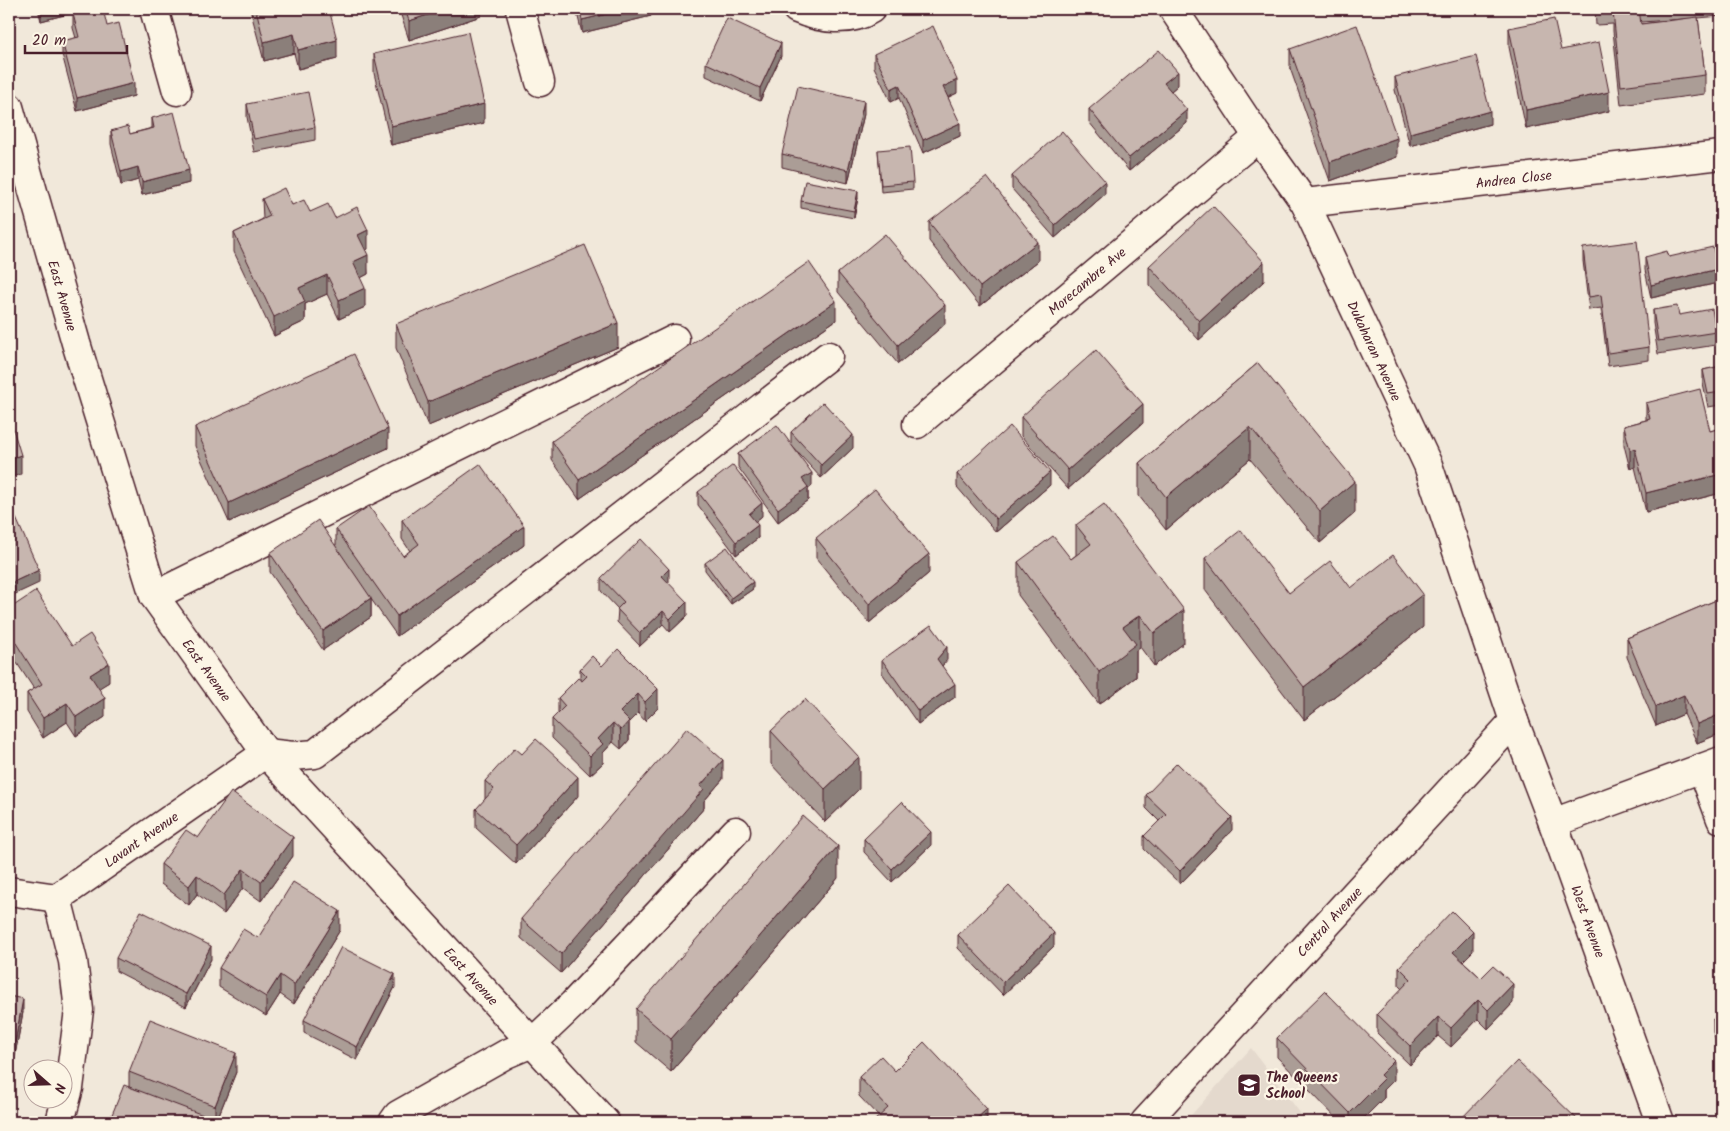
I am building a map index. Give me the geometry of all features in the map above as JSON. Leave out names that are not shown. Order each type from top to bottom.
[{"type":"street","points":[[154,9],[177,91]]},
{"type":"street","points":[[520,9],[540,82]]},
{"type":"street","points":[[797,9],[833,18],[861,16],[871,9]]},
{"type":"street","name":"Dukaharan Avenue","points":[[1173,9],[1258,137],[1305,203],[1428,465],[1514,721]]},
{"type":"street","name":"East Avenue","points":[[9,107],[76,343],[154,596],[266,753],[604,1122]]},
{"type":"street","name":"Morecambre Ave","points":[[917,424],[1258,137]]},
{"type":"street","name":"Andrea Close","points":[[1305,203],[1721,155]]},
{"type":"street","points":[[154,596],[675,339]]},
{"type":"street","points":[[266,753],[293,756],[315,754],[828,356]]},
{"type":"street","name":"West Avenue","points":[[1514,721],[1553,822],[1660,1122]]},
{"type":"street","name":"Central Avenue","points":[[1145,1122],[1514,721]]},
{"type":"street","name":"Lavant Avenue","points":[[57,898],[266,753]]},
{"type":"street","points":[[1553,822],[1712,765],[1721,819]]},
{"type":"street","points":[[394,1122],[398,1115],[506,1054],[532,1044],[580,997],[736,831]]},
{"type":"street","points":[[9,891],[57,898],[74,961],[79,1010],[68,1088],[60,1122]]},
{"type":"shaded area","name":"The Queens School","points":[[1251,1048],[1307,1122],[1185,1122]]},
{"type":"building","points":[[103,9],[107,26],[119,23],[134,83],[77,98],[62,41],[79,37],[73,14]]},
{"type":"building","points":[[256,9],[329,9],[337,40],[298,50],[294,34],[264,42]]},
{"type":"building","points":[[405,9],[446,9],[409,21]]},
{"type":"building","points":[[579,9],[627,9],[582,20]]},
{"type":"building","points":[[1639,9],[1641,24],[1698,17],[1705,75],[1621,86],[1613,12]]},
{"type":"building","points":[[727,18],[781,43],[760,88],[706,63]]},
{"type":"building","points":[[1554,19],[1561,50],[1599,42],[1609,92],[1526,110],[1509,28]]},
{"type":"building","points":[[1357,25],[1397,138],[1330,162],[1290,49]]},
{"type":"building","points":[[933,26],[957,80],[943,87],[960,123],[923,140],[899,85],[891,89],[874,54]]},
{"type":"building","points":[[468,32],[484,104],[391,126],[374,54]]},
{"type":"building","points":[[1159,50],[1178,72],[1164,83],[1187,110],[1129,158],[1089,109]]},
{"type":"building","points":[[1476,56],[1490,111],[1410,133],[1395,77]]},
{"type":"building","points":[[798,86],[864,101],[848,170],[782,154]]},
{"type":"building","points":[[308,92],[315,127],[254,139],[247,104]]},
{"type":"building","points":[[174,112],[189,170],[142,182],[138,167],[121,172],[111,131],[128,126],[130,134],[154,128],[152,118]]},
{"type":"building","points":[[1062,131],[1105,181],[1055,225],[1012,176]]},
{"type":"building","points":[[910,147],[913,182],[881,185],[878,150]]},
{"type":"building","points":[[987,177],[1038,242],[980,287],[929,222]]},
{"type":"building","points":[[805,181],[858,191],[854,211],[801,201]]},
{"type":"building","points":[[284,188],[292,205],[304,200],[310,212],[328,204],[335,218],[357,207],[368,230],[358,235],[368,255],[353,262],[365,288],[339,300],[327,275],[299,288],[305,302],[274,317],[234,233],[270,216],[262,199]]},
{"type":"building","points":[[1213,206],[1264,262],[1199,321],[1149,266]]},
{"type":"building","points":[[885,234],[945,305],[898,345],[838,273]]},
{"type":"building","points":[[1637,241],[1649,347],[1608,353],[1601,295],[1589,297],[1583,248]]},
{"type":"building","points":[[585,245],[618,323],[428,402],[396,324]]},
{"type":"building","points":[[1713,247],[1718,269],[1651,285],[1645,257],[1667,251],[1669,257]]},
{"type":"building","points":[[809,262],[836,301],[579,480],[552,441]]},
{"type":"building","points":[[1677,306],[1679,315],[1712,309],[1716,332],[1658,341],[1653,310]]},
{"type":"building","points":[[1096,350],[1143,404],[1068,470],[1021,417]]},
{"type":"building","points":[[354,354],[388,429],[229,503],[195,427]]},
{"type":"building","points":[[1258,363],[1355,481],[1320,511],[1250,427],[1166,497],[1139,463]]},
{"type":"building","points":[[1721,366],[1721,392],[1708,394],[1703,370]]},
{"type":"building","points":[[1700,389],[1710,431],[1721,428],[1721,474],[1646,493],[1635,448],[1630,450],[1624,426],[1650,419],[1646,403]]},
{"type":"building","points":[[823,402],[853,435],[821,465],[791,432]]},
{"type":"building","points":[[9,416],[21,455],[9,459]]},
{"type":"building","points":[[777,425],[812,473],[802,479],[808,487],[778,509],[738,454]]},
{"type":"building","points":[[1010,426],[1050,472],[996,519],[957,474]]},
{"type":"building","points":[[480,464],[524,526],[397,616],[336,529],[369,506],[403,556],[419,544],[402,520]]},
{"type":"building","points":[[733,465],[762,503],[749,514],[758,525],[736,542],[698,492]]},
{"type":"building","points":[[875,489],[929,554],[869,604],[816,538]]},
{"type":"building","points":[[1104,504],[1184,610],[1154,633],[1140,615],[1123,627],[1136,644],[1099,672],[1018,562],[1053,536],[1071,559],[1091,544],[1076,525]]},
{"type":"building","points":[[16,518],[39,570],[9,584],[9,522]]},
{"type":"building","points":[[318,520],[371,598],[323,631],[270,553]]},
{"type":"building","points":[[1241,530],[1289,593],[1330,561],[1351,588],[1393,555],[1423,594],[1304,687],[1205,558]]},
{"type":"building","points":[[641,539],[669,569],[662,576],[687,602],[670,619],[663,611],[640,633],[617,609],[624,602],[601,578]]},
{"type":"building","points":[[727,547],[753,582],[731,598],[705,563]]},
{"type":"building","points":[[36,591],[72,646],[90,634],[109,663],[90,675],[105,698],[76,717],[67,703],[43,718],[27,693],[42,684],[9,632],[9,609]]},
{"type":"building","points":[[1721,598],[1721,714],[1697,724],[1684,695],[1656,707],[1627,638]]},
{"type":"building","points":[[931,625],[947,647],[937,659],[955,684],[918,711],[882,660]]},
{"type":"building","points":[[618,649],[658,689],[645,702],[638,694],[620,712],[629,721],[621,730],[613,723],[598,739],[603,744],[590,756],[552,719],[565,706],[558,698],[578,678],[582,681],[587,676],[580,669],[592,656],[602,666]]},
{"type":"building","points":[[9,655],[14,665],[9,668]]},
{"type":"building","points":[[805,699],[859,757],[825,789],[771,731]]},
{"type":"building","points":[[687,728],[723,760],[700,786],[704,789],[561,954],[521,919]]},
{"type":"building","points":[[536,739],[578,777],[516,845],[476,809],[494,789],[485,781],[515,748],[522,754]]},
{"type":"building","points":[[1177,763],[1232,817],[1180,871],[1144,836],[1166,814],[1146,795]]},
{"type":"building","points":[[231,792],[293,837],[261,882],[243,869],[224,895],[197,875],[189,886],[161,864],[186,830],[198,838]]},
{"type":"building","points":[[902,802],[931,832],[892,869],[864,839]]},
{"type":"building","points":[[803,816],[838,846],[671,1039],[636,1009]]},
{"type":"building","points":[[293,882],[340,911],[294,985],[280,975],[266,997],[219,968],[243,929],[258,938]]},
{"type":"building","points":[[1009,886],[1054,933],[1003,982],[958,935]]},
{"type":"building","points":[[141,911],[211,946],[186,994],[116,958]]},
{"type":"building","points":[[1452,911],[1473,932],[1453,952],[1481,978],[1493,966],[1513,984],[1488,1010],[1478,1000],[1451,1028],[1438,1017],[1410,1046],[1377,1014],[1411,979],[1399,967]]},
{"type":"building","points":[[341,947],[395,974],[357,1047],[304,1020]]},
{"type":"building","points":[[1325,991],[1394,1061],[1380,1075],[1384,1079],[1350,1113],[1277,1038]]},
{"type":"building","points":[[9,996],[23,999],[14,1047],[9,1046]]},
{"type":"building","points":[[1721,1016],[1721,1044],[1713,1019]]},
{"type":"building","points":[[150,1019],[236,1053],[215,1106],[129,1072]]},
{"type":"building","points":[[924,1042],[987,1109],[973,1122],[873,1122],[888,1108],[859,1077],[881,1056],[895,1071]]},
{"type":"building","points":[[1517,1061],[1580,1122],[1458,1122]]},
{"type":"building","points":[[124,1085],[203,1115],[201,1122],[109,1122]]},
{"type":"place","name":"The Queens School","points":[[1249,1085]]}]
